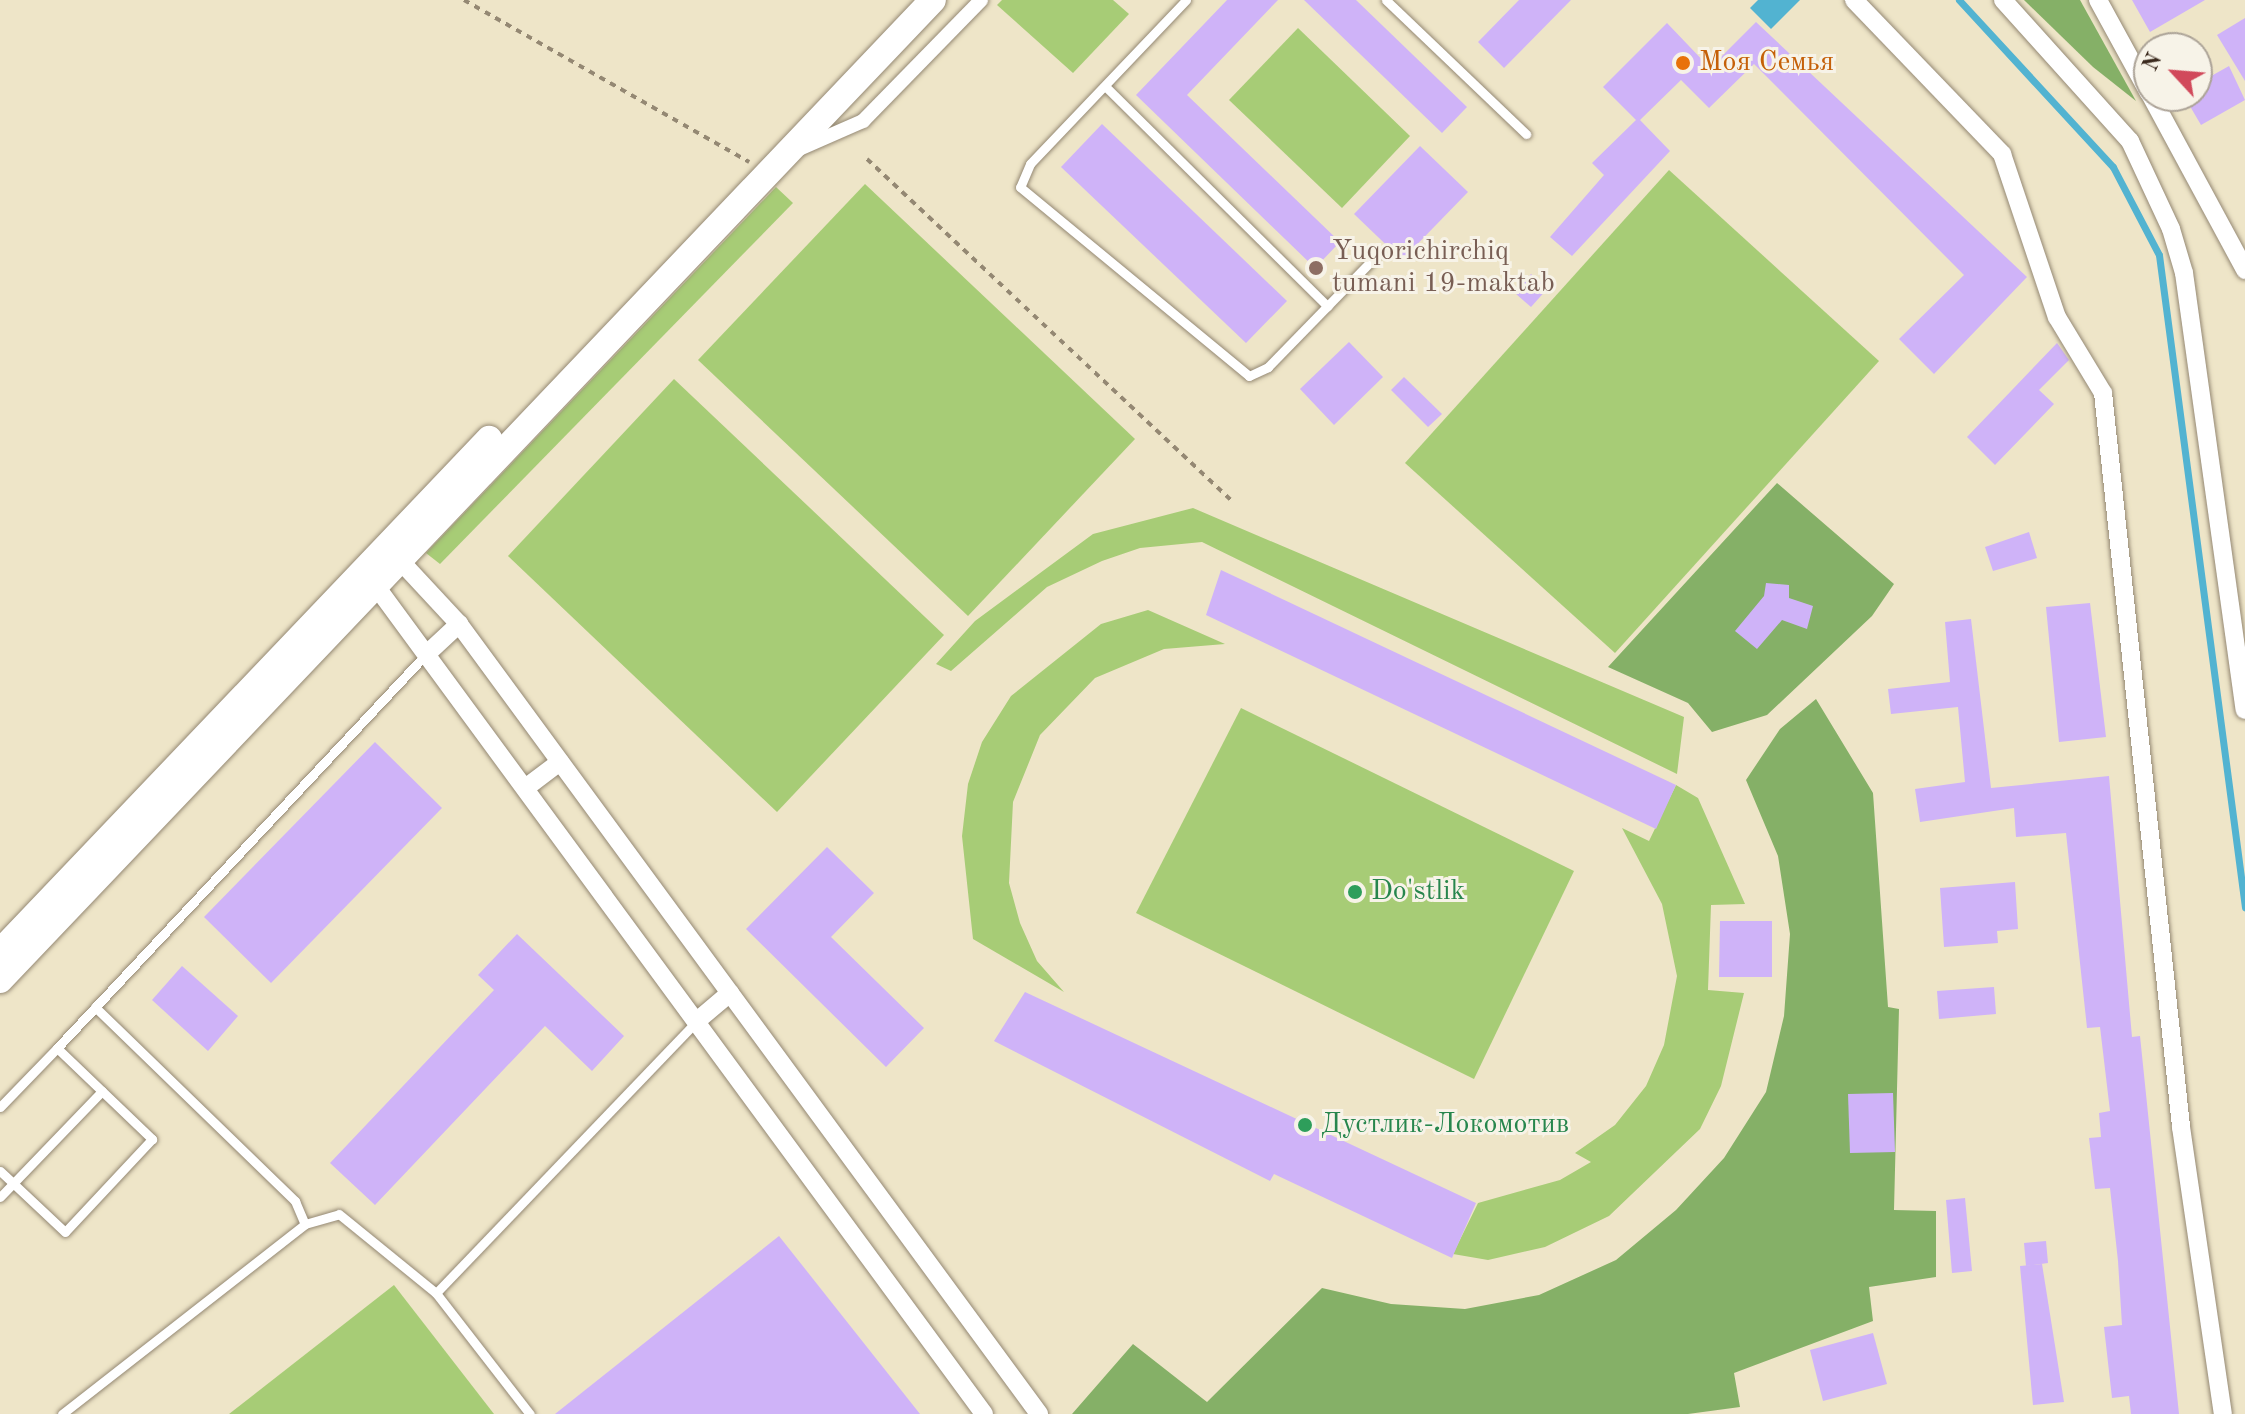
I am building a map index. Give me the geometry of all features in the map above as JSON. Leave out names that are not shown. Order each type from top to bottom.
[{"type":"main road","points":[[393,554],[751,163],[909,0]]},
{"type":"main road","points":[[0,952],[370,578],[933,0]]},
{"type":"main road","points":[[0,980],[370,578]]},
{"type":"street","points":[[780,158],[863,121],[981,0]]},
{"type":"street","points":[[1854,0],[2002,154],[2057,317],[2103,393],[2181,1127],[2223,1414]]},
{"type":"street","points":[[2003,0],[2130,141],[2171,229],[2184,273],[2245,710]]},
{"type":"street","points":[[2098,0],[2133,63]]},
{"type":"street","points":[[2160,112],[2245,270]]},
{"type":"street","points":[[393,554],[459,624],[1038,1413]]},
{"type":"street","points":[[370,578],[430,651],[984,1414]]},
{"type":"street","points":[[430,651],[459,624]]},
{"type":"street","points":[[528,786],[560,762]]},
{"type":"street","points":[[698,1020],[730,993]]},
{"type":"lane","points":[[1186,0],[1030,164],[1020,187],[1249,376],[1268,367],[1374,258]]},
{"type":"lane","points":[[1386,0],[1526,134]]},
{"type":"lane","points":[[1105,86],[1327,306]]},
{"type":"lane","points":[[0,1107],[430,651]]},
{"type":"lane","points":[[95,1007],[295,1201],[305,1224]]},
{"type":"lane","points":[[436,1293],[698,1020]]},
{"type":"lane","points":[[0,1171],[65,1232],[152,1139],[57,1048]]},
{"type":"lane","points":[[0,1197],[102,1091]]},
{"type":"lane","points":[[62,1414],[305,1224],[339,1214],[436,1293],[530,1414]]},
{"type":"path","points":[[464,0],[751,163]]},
{"type":"path","points":[[867,159],[1233,502]]},
{"type":"green space","points":[[1002,0],[1113,0],[1129,14],[1073,73],[997,5]]},
{"type":"green space","points":[[2024,0],[2080,0],[2133,99],[2093,67]]},
{"type":"green space","points":[[1298,28],[1410,136],[1342,208],[1229,100]]},
{"type":"green space","points":[[1669,170],[1879,361],[1615,653],[1405,463]]},
{"type":"green space","points":[[865,184],[1135,439],[968,616],[698,360]]},
{"type":"green space","points":[[776,187],[793,203],[440,564],[426,553]]},
{"type":"green space","points":[[674,379],[944,635],[777,812],[508,556]]},
{"type":"green space","points":[[1777,483],[1894,584],[1872,616],[1767,715],[1712,732],[1688,703],[1608,667]]},
{"type":"green space","points":[[1193,508],[1684,717],[1677,774],[1202,542],[1140,548],[1102,561],[1047,587],[951,671],[936,664],[975,621],[1093,534]]},
{"type":"green space","points":[[1148,610],[1225,644],[1164,649],[1095,678],[1040,735],[1013,802],[1009,883],[1020,923],[1037,961],[1064,992],[973,939],[962,836],[968,784],[982,742],[1011,696],[1101,624]]},
{"type":"green space","points":[[1816,699],[1873,793],[1888,1007],[1899,1009],[1894,1210],[1936,1211],[1936,1277],[1869,1287],[1873,1321],[1734,1373],[1740,1407],[1688,1414],[1072,1414],[1133,1344],[1207,1402],[1322,1288],[1391,1304],[1465,1309],[1539,1295],[1616,1260],[1676,1210],[1724,1158],[1766,1092],[1784,1016],[1790,934],[1778,856],[1746,780],[1780,729]]},
{"type":"green space","name":"Do'stlik","points":[[1241,708],[1574,871],[1474,1079],[1136,913]]},
{"type":"green space","points":[[1676,785],[1698,798],[1745,904],[1711,905],[1708,990],[1744,993],[1721,1086],[1700,1129],[1609,1216],[1545,1247],[1488,1260],[1453,1254],[1478,1203],[1560,1180],[1591,1162],[1575,1153],[1615,1125],[1646,1086],[1664,1045],[1677,976],[1662,904],[1622,828],[1649,841]]},
{"type":"green space","points":[[394,1285],[494,1414],[229,1414]]},
{"type":"water","points":[[1758,0],[1800,0],[1771,29],[1750,8]]},
{"type":"building","points":[[1227,0],[1278,0],[1187,95],[1340,242],[1315,268],[1136,95]]},
{"type":"building","points":[[1304,0],[1356,0],[1467,107],[1442,133]]},
{"type":"building","points":[[1519,0],[1571,0],[1504,68],[1478,42]]},
{"type":"building","points":[[2132,0],[2205,0],[2150,32]]},
{"type":"building","points":[[2245,18],[2245,81],[2217,35]]},
{"type":"building","points":[[1756,22],[2027,277],[1934,374],[1899,339],[1964,275],[1754,64],[1709,108],[1681,80],[1640,120],[1670,151],[1572,256],[1550,237],[1604,175],[1592,163],[1636,120],[1603,87],[1667,23],[1710,68]]},
{"type":"building","points":[[2229,66],[2245,100],[2201,125],[2193,112],[2213,112],[2213,75]]},
{"type":"building","points":[[1102,124],[1287,301],[1246,343],[1061,167]]},
{"type":"building","points":[[1420,146],[1468,192],[1402,260],[1354,214]]},
{"type":"building","points":[[1531,274],[1548,288],[1531,307],[1515,293]]},
{"type":"building","points":[[1349,342],[1383,377],[1334,425],[1300,389]]},
{"type":"building","points":[[2057,343],[2069,360],[2039,390],[2054,404],[1995,465],[1967,437]]},
{"type":"building","points":[[1404,377],[1442,414],[1428,427],[1391,390]]},
{"type":"building","points":[[2029,532],[2037,558],[1993,571],[1985,547]]},
{"type":"building","points":[[1221,570],[1676,785],[1656,829],[1206,615]]},
{"type":"building","points":[[1766,583],[1789,585],[1789,598],[1813,606],[1807,629],[1782,620],[1757,649],[1735,631],[1764,596]]},
{"type":"building","points":[[2090,603],[2106,737],[2059,742],[2046,607]]},
{"type":"building","points":[[1971,619],[1991,788],[2109,776],[2132,1037],[2140,1036],[2179,1414],[2131,1414],[2129,1396],[2112,1398],[2104,1327],[2122,1325],[2118,1261],[2110,1188],[2095,1189],[2089,1138],[2101,1137],[2099,1113],[2110,1111],[2100,1027],[2087,1028],[2066,833],[2016,837],[2014,808],[1920,822],[1915,789],[1965,782],[1958,707],[1891,714],[1888,689],[1950,682],[1945,622]]},
{"type":"building","points":[[375,742],[442,808],[271,983],[204,917]]},
{"type":"building","points":[[827,847],[874,893],[831,937],[924,1028],[886,1067],[746,929]]},
{"type":"building","points":[[2015,882],[2018,929],[1997,931],[1998,943],[1944,947],[1940,888]]},
{"type":"building","points":[[1720,921],[1772,921],[1772,977],[1719,977]]},
{"type":"building","points":[[517,934],[624,1036],[592,1071],[545,1026],[375,1205],[330,1163],[494,990],[478,975]]},
{"type":"building","points":[[182,966],[238,1016],[208,1051],[152,1000]]},
{"type":"building","points":[[1994,987],[1996,1014],[1939,1019],[1937,991]]},
{"type":"building","name":"Дустлик-Локомотив","points":[[1025,992],[1476,1203],[1452,1258],[1274,1174],[1270,1181],[994,1041]]},
{"type":"building","points":[[1893,1093],[1895,1152],[1850,1153],[1848,1094]]},
{"type":"building","points":[[1965,1198],[1972,1271],[1952,1273],[1946,1200]]},
{"type":"building","points":[[779,1236],[920,1414],[555,1414]]},
{"type":"building","points":[[2046,1241],[2048,1263],[2026,1266],[2024,1243]]},
{"type":"building","points":[[2042,1264],[2064,1402],[2033,1405],[2020,1266]]},
{"type":"building","points":[[1873,1333],[1887,1384],[1823,1401],[1810,1350]]},
{"type":"waterway","points":[[1959,0],[2113,167],[2159,255],[2245,907]]},
{"type":"place","name":"Моя Семья","points":[[1683,63]]},
{"type":"place","name":"Yuqorichirchiq tumani 19-maktab","points":[[1316,268]]},
{"type":"place","name":"Do'stlik","points":[[1355,892]]},
{"type":"place","name":"Дустлик-Локомотив","points":[[1305,1125]]}]
